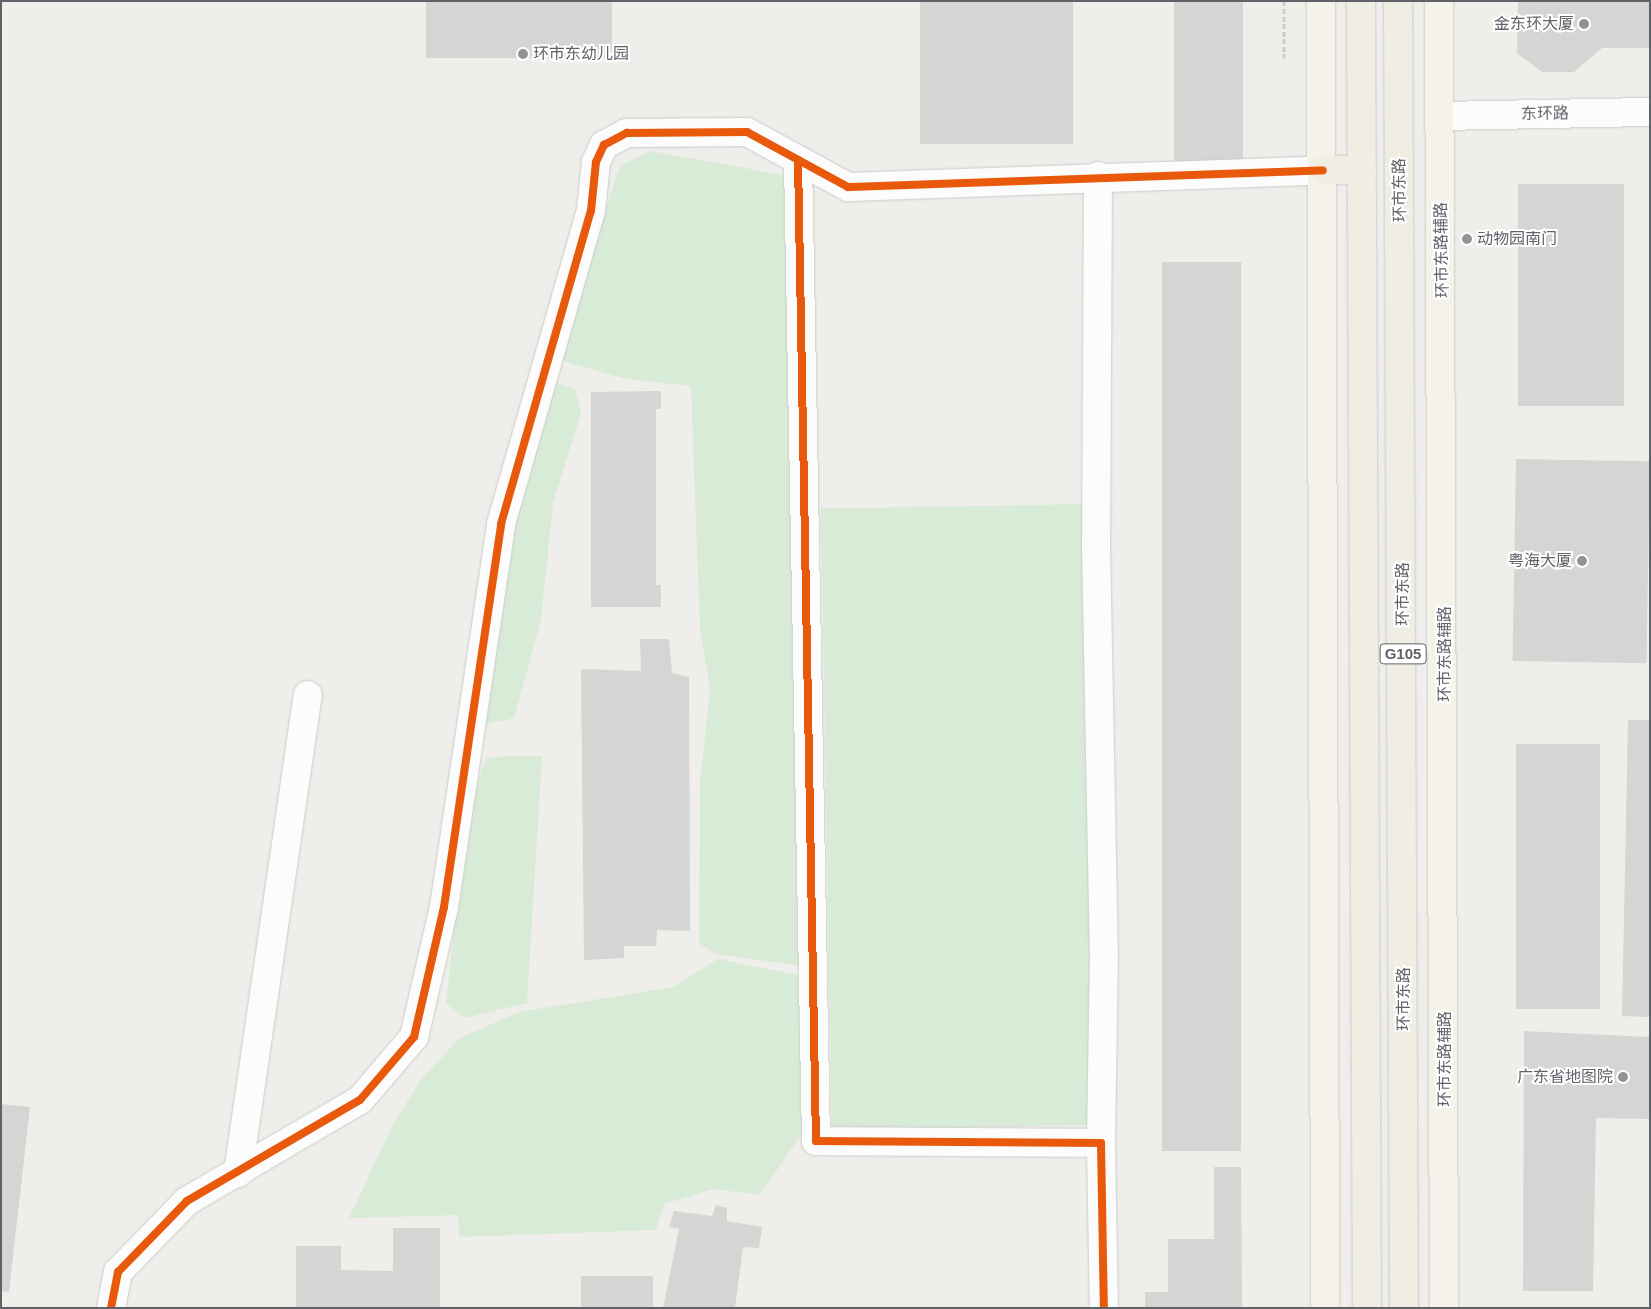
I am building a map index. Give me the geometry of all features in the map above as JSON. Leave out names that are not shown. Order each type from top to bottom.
[{"type":"highway","name":"G105","points":[[1361,1],[1367,1308]]},
{"type":"highway","name":"环市东路","points":[[1398,1],[1404,1308]]},
{"type":"highway","points":[[1323,170],[1362,170]]},
{"type":"main road","points":[[1321,1],[1325,1308]]},
{"type":"main road","name":"环市东路辅路","points":[[1439,1],[1444,1308]]},
{"type":"street","name":"东环路","points":[[1440,116],[1650,112]]},
{"type":"street","points":[[112,1308],[118,1272],[187,1201],[238,1173],[360,1100],[414,1037],[444,907],[501,524],[591,211],[596,162],[604,145],[627,133],[747,132],[848,187],[1098,176],[1323,170]]},
{"type":"street","points":[[798,160],[816,1141],[1100,1142]]},
{"type":"street","points":[[1098,176],[1096,545],[1104,951],[1100,1142],[1104,1308]]},
{"type":"street","points":[[238,1173],[308,695]]},
{"type":"path","points":[[1284,1],[1284,58]]},
{"type":"green space","points":[[651,151],[788,176],[801,966],[715,954],[699,943],[700,784],[710,688],[700,630],[691,386],[626,379],[556,359],[620,166]]},
{"type":"green space","points":[[551,381],[575,389],[581,413],[553,503],[541,620],[514,718],[483,725],[509,526]]},
{"type":"green space","points":[[1085,504],[1096,1125],[832,1130],[821,509]]},
{"type":"green space","points":[[542,756],[527,1003],[465,1018],[446,1003],[467,812],[487,757]]},
{"type":"green space","points":[[718,959],[798,975],[802,1133],[760,1195],[713,1189],[664,1204],[656,1230],[459,1237],[458,1215],[349,1218],[392,1126],[422,1078],[460,1038],[519,1012],[673,987]]},
{"type":"building","points":[[426,1],[612,1],[612,58],[426,58]]},
{"type":"building","points":[[920,1],[1073,1],[1073,144],[920,144]]},
{"type":"building","points":[[1174,1],[1243,1],[1243,162],[1174,162]]},
{"type":"building","name":"金东环大厦","points":[[1518,1],[1650,1],[1650,48],[1602,48],[1574,72],[1542,72],[1517,53]]},
{"type":"building","points":[[1518,184],[1624,184],[1624,406],[1518,406]]},
{"type":"building","points":[[1162,262],[1241,262],[1241,1151],[1162,1151]]},
{"type":"building","points":[[661,391],[661,409],[656,409],[656,585],[661,585],[661,607],[591,607],[591,392]]},
{"type":"building","name":"粤海大厦","points":[[1516,459],[1650,461],[1646,663],[1512,661]]},
{"type":"building","points":[[640,639],[669,639],[672,673],[689,677],[690,931],[657,930],[656,946],[624,946],[624,958],[584,960],[581,669],[641,671]]},
{"type":"building","points":[[1628,720],[1650,720],[1650,1017],[1622,1016]]},
{"type":"building","points":[[1516,744],[1600,744],[1600,1009],[1516,1009]]},
{"type":"building","points":[[1524,1031],[1650,1037],[1650,1119],[1596,1118],[1593,1291],[1523,1291]]},
{"type":"building","points":[[1,1104],[30,1107],[9,1292],[1,1291]]},
{"type":"building","points":[[1214,1167],[1241,1167],[1242,1308],[1145,1308],[1145,1292],[1168,1292],[1168,1239],[1214,1239]]},
{"type":"building","points":[[716,1205],[727,1208],[727,1221],[762,1227],[759,1248],[743,1247],[735,1308],[663,1308],[679,1229],[669,1227],[674,1211],[712,1216]]},
{"type":"building","points":[[393,1228],[440,1228],[440,1308],[296,1308],[296,1246],[341,1246],[341,1270],[393,1271]]},
{"type":"building","points":[[581,1276],[653,1276],[653,1308],[581,1308]]},
{"type":"cycle path","points":[[111,1308],[118,1272],[187,1201],[360,1100],[414,1037],[444,907],[501,524],[591,211],[596,162],[604,145],[627,133],[747,132],[848,187],[1323,170]]},
{"type":"cycle path","points":[[798,160],[816,1141],[1101,1143],[1104,1308]]},
{"type":"place","name":"金东环大厦","points":[[1584,24]]},
{"type":"place","name":"环市东幼儿园","points":[[523,54]]},
{"type":"place","name":"动物园南门","points":[[1467,239]]},
{"type":"place","name":"粤海大厦","points":[[1582,561]]},
{"type":"place","name":"广东省地图院","points":[[1623,1077]]}]
